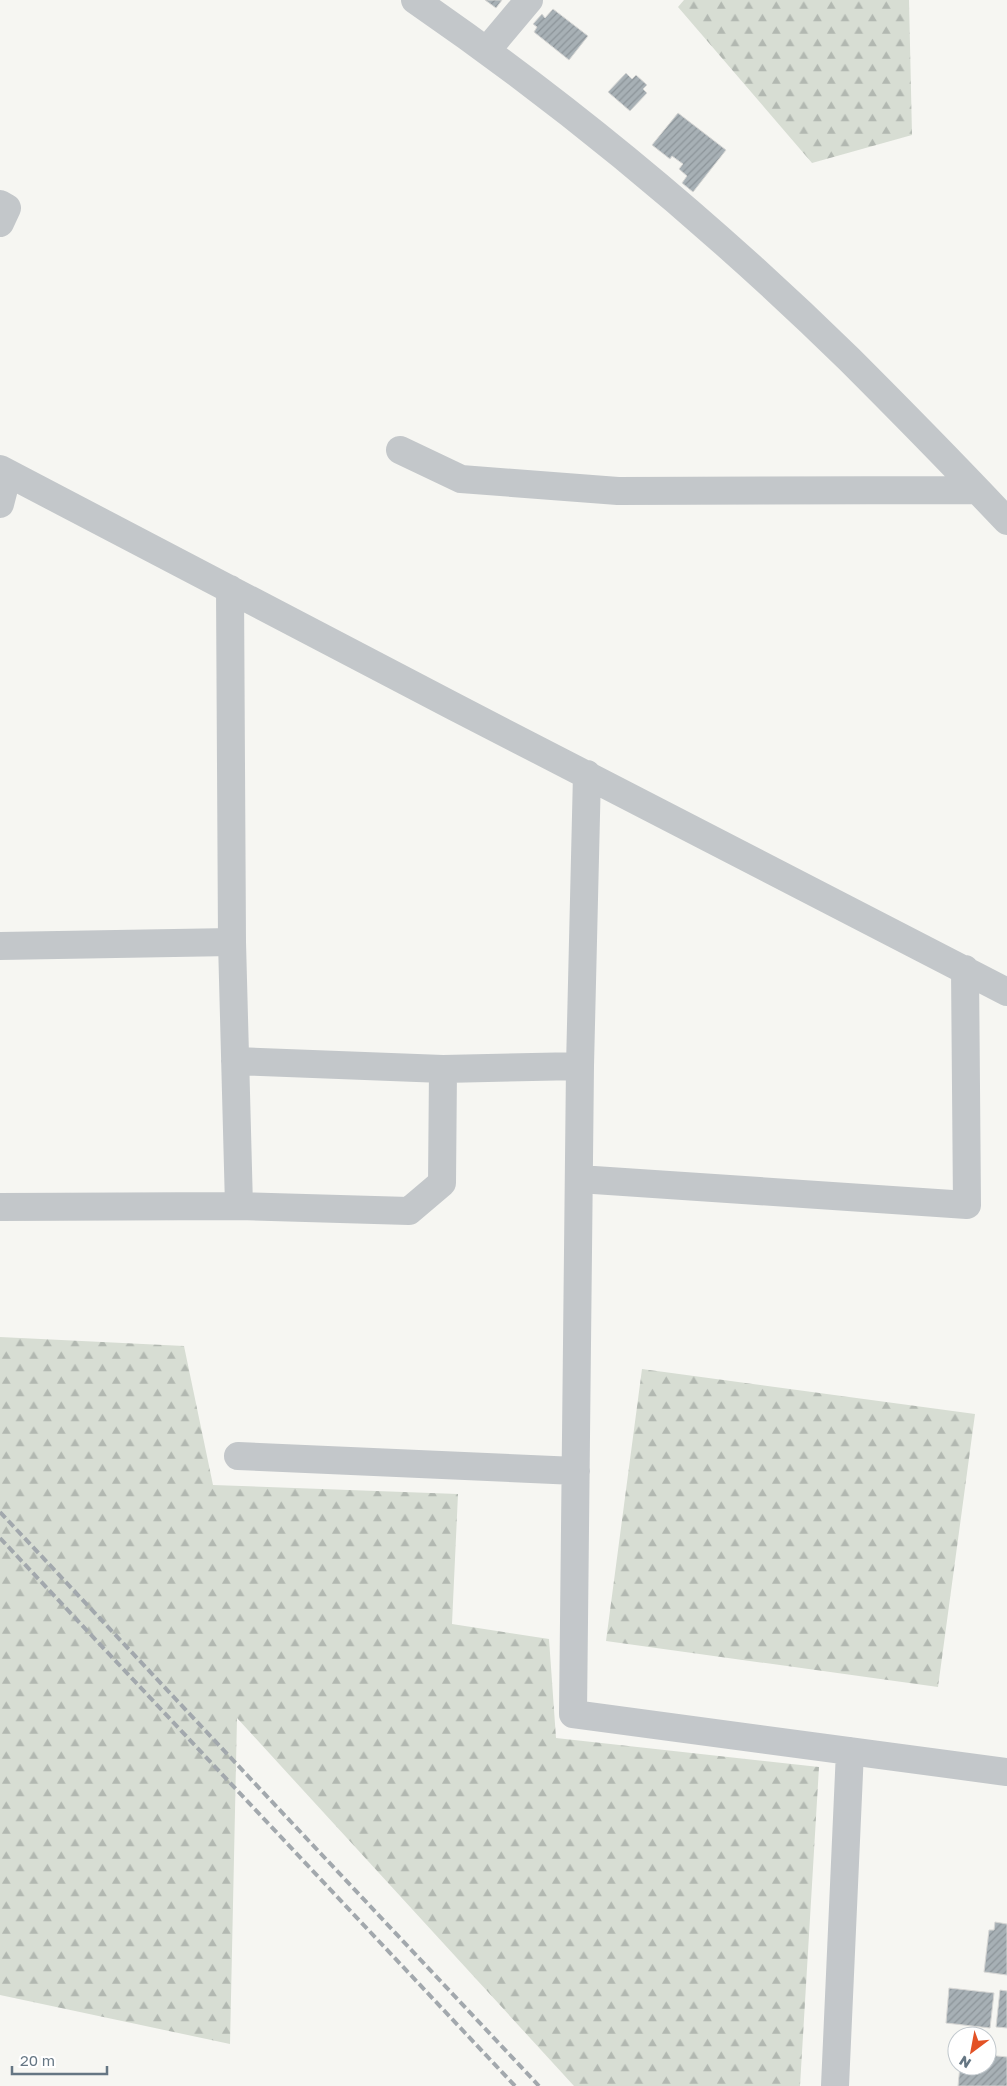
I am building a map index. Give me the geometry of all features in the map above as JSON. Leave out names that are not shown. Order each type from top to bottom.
[{"type":"street","points":[[415,0],[487,50],[642,173],[741,259],[848,358],[1007,520]]},
{"type":"street","points":[[487,50],[529,0]]},
{"type":"street","points":[[0,204],[7,208],[0,223]]},
{"type":"street","points":[[400,450],[461,478],[618,490],[977,490]]},
{"type":"street","points":[[0,504],[4,471],[1007,992]]},
{"type":"street","points":[[230,589],[232,942],[239,1206]]},
{"type":"street","points":[[587,774],[580,1066],[573,1714],[1007,1772]]},
{"type":"street","points":[[0,946],[232,942]]},
{"type":"street","points":[[579,1179],[967,1205],[965,969]]},
{"type":"street","points":[[235,1061],[443,1069],[580,1066]]},
{"type":"street","points":[[0,1207],[239,1206],[409,1211],[442,1183],[443,1069]]},
{"type":"street","points":[[238,1456],[576,1471]]},
{"type":"street","points":[[835,2086],[850,1751]]},
{"type":"green space","points":[[684,0],[909,0],[912,135],[812,163],[678,7]]},
{"type":"green space","points":[[0,1337],[184,1346],[213,1485],[458,1494],[452,1624],[549,1639],[556,1738],[819,1767],[800,2086],[574,2086],[237,1718],[230,2044],[0,1995]]},
{"type":"green space","points":[[642,1369],[975,1414],[938,1687],[606,1641]]},
{"type":"building","points":[[485,0],[502,0],[496,8]]},
{"type":"building","points":[[553,9],[588,36],[569,60],[534,32],[537,27],[533,24],[542,14],[545,18]]},
{"type":"building","points":[[626,73],[632,79],[636,75],[647,85],[643,89],[647,93],[630,111],[608,92]]},
{"type":"building","points":[[678,113],[726,150],[693,192],[682,183],[687,176],[679,169],[683,164],[672,156],[670,159],[652,145]]},
{"type":"building","points":[[995,1922],[1007,1924],[1007,1975],[984,1972],[989,1930],[994,1930]]},
{"type":"building","points":[[949,1988],[994,1993],[990,2026],[946,2023]]},
{"type":"building","points":[[1000,1990],[1007,1991],[1007,2028],[996,2026]]},
{"type":"building","points":[[997,2056],[1007,2057],[1007,2086],[958,2086],[959,2076],[997,2076]]},
{"type":"railway","points":[[0,1512],[539,2086]]},
{"type":"railway","points":[[0,1538],[515,2086]]}]
